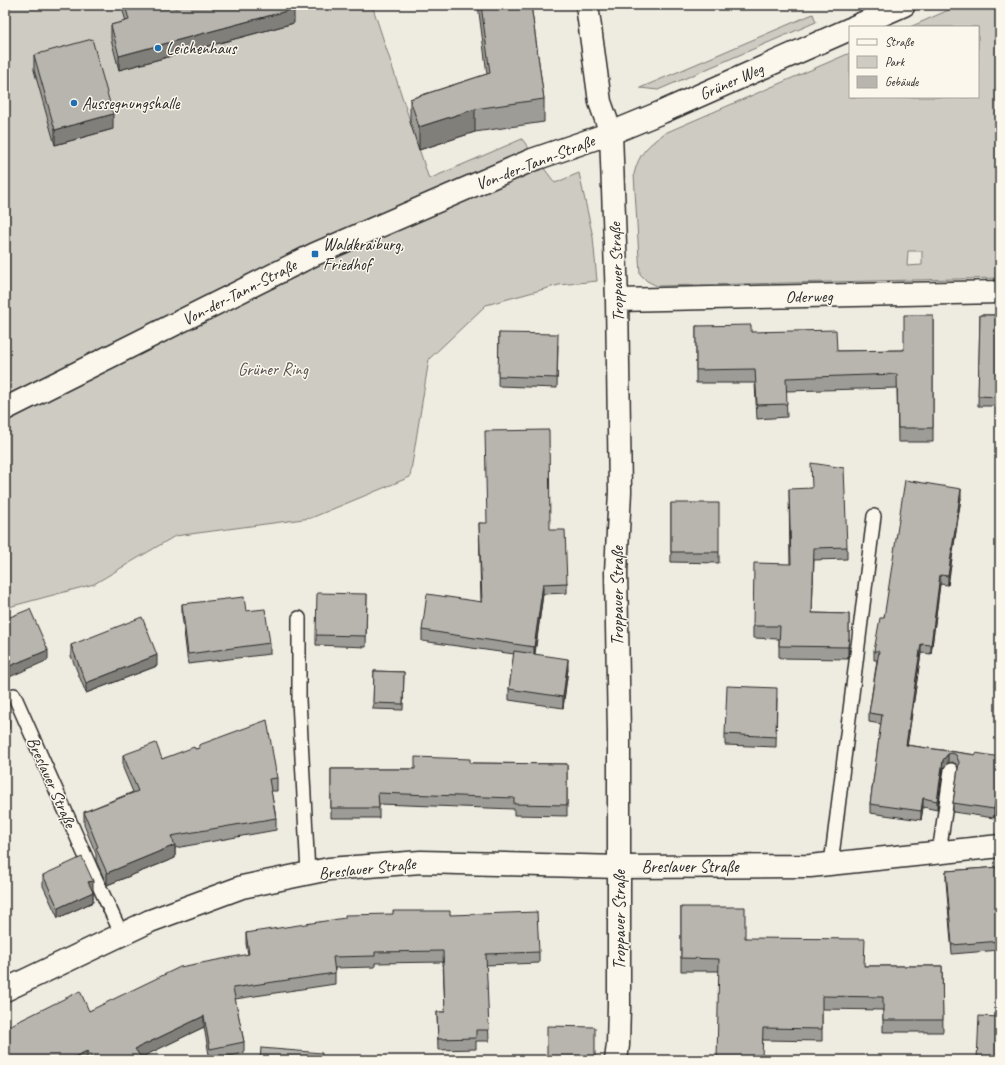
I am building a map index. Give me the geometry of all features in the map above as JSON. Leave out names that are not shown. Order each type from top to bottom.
[{"type":"street","name":"Troppauer Straße","points":[[587,5],[600,102],[611,133],[617,300],[620,492],[616,572],[619,741],[618,1045],[616,1060]]},
{"type":"street","points":[[856,26],[904,5]]},
{"type":"street","name":"Grüner Weg","points":[[611,133],[849,29]]},
{"type":"street","name":"Von-der-Tann-Straße","points":[[5,409],[315,254],[532,160],[611,133]]},
{"type":"street","name":"Oderweg","points":[[617,300],[1000,292]]},
{"type":"street","name":"Breslauer Straße","points":[[5,990],[150,921],[242,887],[329,869],[421,862],[619,867],[810,866],[1000,846]]},
{"type":"lane","points":[[831,864],[874,516]]},
{"type":"lane","name":"Breslauer Straße","points":[[299,618],[299,700],[308,874]]},
{"type":"lane","name":"Breslauer Straße","points":[[14,695],[91,870],[122,935]]},
{"type":"lane","points":[[939,853],[951,770]]},
{"type":"green space","name":"Grüner Ring","points":[[5,5],[372,5],[429,179],[522,139],[555,183],[579,173],[593,237],[597,281],[559,285],[486,305],[429,359],[410,477],[311,518],[175,536],[94,584],[5,608]]},
{"type":"green space","points":[[960,5],[1000,5],[1000,278],[657,286],[647,281],[640,274],[634,174],[639,160],[645,150],[665,133],[849,53],[849,98],[979,98],[979,26],[912,26]],"holes":[[[908,251],[922,251],[922,265],[907,266]]]},
{"type":"green space","points":[[813,14],[816,22],[658,90],[640,88]]},
{"type":"building","points":[[125,5],[174,5],[175,8],[185,5],[293,5],[294,9],[119,56],[111,25],[129,20]]},
{"type":"building","points":[[481,5],[531,5],[544,99],[475,109],[419,127],[410,99],[490,73]]},
{"type":"building","name":"Aussegnungshalle","points":[[92,39],[113,114],[55,130],[34,55]]},
{"type":"building","points":[[904,315],[933,315],[933,428],[898,428],[897,374],[786,378],[787,404],[757,405],[755,369],[696,370],[696,326],[751,325],[751,332],[836,330],[837,351],[904,350]]},
{"type":"building","points":[[980,315],[1000,315],[1000,397],[978,396]]},
{"type":"building","points":[[499,333],[558,334],[557,378],[498,376]]},
{"type":"building","points":[[549,430],[550,530],[565,530],[567,583],[543,584],[534,647],[422,630],[427,594],[482,602],[479,523],[487,523],[485,431]]},
{"type":"building","points":[[811,463],[844,468],[847,547],[814,548],[812,613],[849,614],[848,647],[779,646],[780,626],[753,626],[754,563],[791,564],[789,489],[812,488]]},
{"type":"building","points":[[905,480],[961,489],[948,576],[940,575],[931,645],[921,644],[906,745],[1000,757],[1000,774],[994,809],[953,803],[959,762],[956,755],[952,753],[948,754],[943,760],[937,801],[923,798],[921,811],[870,804],[882,715],[869,713],[879,651],[874,651],[880,618],[884,618]]},
{"type":"building","points":[[671,503],[719,503],[719,552],[671,552]]},
{"type":"building","points":[[317,593],[367,594],[366,636],[316,635]]},
{"type":"building","points":[[244,597],[246,611],[265,609],[270,643],[188,654],[182,604]]},
{"type":"building","points":[[30,609],[48,650],[5,668],[5,619]]},
{"type":"building","points":[[142,617],[157,655],[86,683],[71,645]]},
{"type":"building","points":[[514,651],[568,659],[563,697],[509,689]]},
{"type":"building","points":[[374,671],[404,672],[403,704],[373,703]]},
{"type":"building","points":[[727,686],[777,688],[776,737],[725,734]]},
{"type":"building","points":[[5,710],[9,719],[5,720]]},
{"type":"building","points":[[267,720],[277,778],[269,779],[276,818],[171,836],[175,845],[107,873],[96,848],[98,847],[84,812],[138,791],[123,755],[156,743],[162,759],[194,747],[195,749],[200,748],[199,745]]},
{"type":"building","points":[[415,757],[470,759],[470,763],[567,764],[567,805],[514,804],[514,798],[378,793],[379,808],[331,808],[331,769],[415,769]]},
{"type":"building","points":[[82,857],[93,881],[88,882],[93,892],[58,908],[43,875]]},
{"type":"building","points":[[1000,867],[1000,941],[952,945],[946,871]]},
{"type":"building","points":[[681,907],[745,907],[745,938],[865,939],[864,966],[942,966],[943,1020],[883,1020],[883,997],[822,996],[822,1029],[763,1028],[762,1060],[717,1060],[719,959],[681,958]]},
{"type":"building","points":[[393,911],[450,911],[450,915],[537,912],[539,952],[486,954],[489,1030],[476,1030],[476,1038],[438,1039],[437,1012],[445,1012],[443,951],[375,952],[375,956],[333,957],[335,973],[233,988],[244,1042],[210,1049],[204,1016],[135,1049],[143,1060],[94,1060],[87,1051],[68,1060],[5,1060],[5,1028],[80,991],[89,1011],[180,967],[249,954],[246,933],[345,918],[345,915],[393,914]]},
{"type":"building","points":[[979,1016],[1000,1017],[1000,1060],[977,1060]]},
{"type":"building","points":[[547,1026],[595,1027],[595,1060],[547,1060]]},
{"type":"building","points":[[261,1048],[322,1053],[321,1060],[260,1060]]},
{"type":"place","name":"Leichenhaus","points":[[158,48]]},
{"type":"place","name":"Aussegnungshalle","points":[[74,103]]},
{"type":"place","name":"Waldkraiburg, Friedhof","points":[[315,254]]}]
